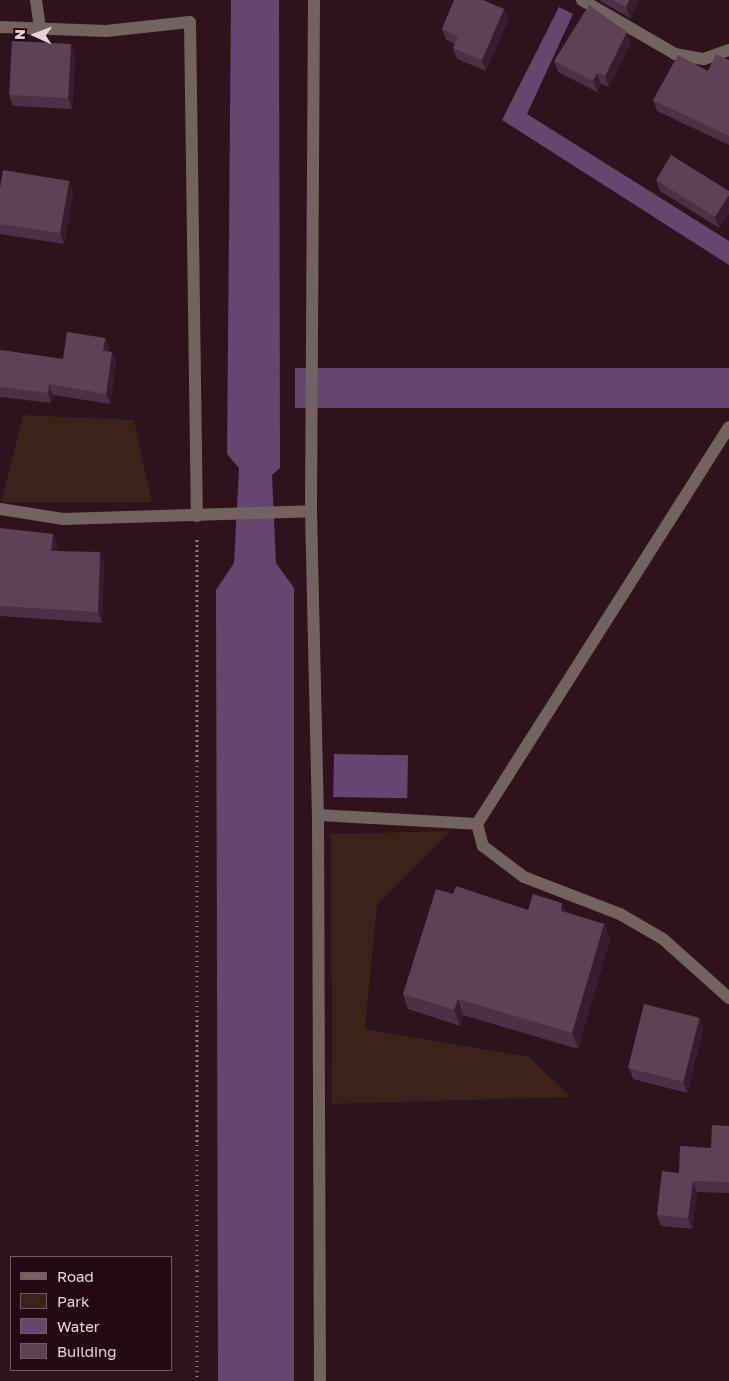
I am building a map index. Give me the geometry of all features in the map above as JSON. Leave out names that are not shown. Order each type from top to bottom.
[{"type":"street","points":[[36,0],[40,29]]},
{"type":"street","points":[[314,0],[311,511],[318,815],[320,1381]]},
{"type":"street","points":[[585,2],[675,54],[704,58],[729,50]]},
{"type":"street","points":[[0,28],[106,31],[190,22],[196,516]]},
{"type":"street","points":[[729,427],[477,824],[483,846],[524,877],[620,914],[663,939],[729,998]]},
{"type":"street","points":[[0,509],[63,519],[196,516],[288,510],[311,511]]},
{"type":"street","points":[[318,815],[477,824]]},
{"type":"path","points":[[196,516],[196,1381]]},
{"type":"green space","points":[[23,415],[134,420],[152,502],[1,502]]},
{"type":"green space","points":[[450,831],[377,905],[365,1029],[529,1057],[571,1097],[332,1104],[331,834]]},
{"type":"water","points":[[231,0],[279,0],[280,468],[272,475],[276,563],[294,588],[294,1381],[218,1381],[216,590],[234,563],[239,468],[227,454]]},
{"type":"water","points":[[559,7],[573,14],[527,114],[729,241],[729,265],[502,120]]},
{"type":"water","points":[[295,368],[729,368],[729,408],[295,408]]},
{"type":"water","points":[[334,754],[408,755],[407,798],[333,797]]},
{"type":"building","points":[[454,0],[483,0],[504,9],[482,60],[453,48],[458,36],[442,29]]},
{"type":"building","points":[[613,0],[629,0],[626,7]]},
{"type":"building","points":[[589,5],[627,32],[605,76],[597,73],[593,81],[554,61]]},
{"type":"building","points":[[12,41],[71,44],[68,98],[9,95]]},
{"type":"building","points":[[716,54],[729,60],[729,136],[653,100],[678,55],[708,71]]},
{"type":"building","points":[[671,155],[729,191],[729,195],[715,217],[656,180]]},
{"type":"building","points":[[3,170],[69,181],[60,233],[0,224],[0,188]]},
{"type":"building","points":[[67,332],[105,338],[103,351],[112,352],[106,394],[49,384],[48,393],[0,387],[0,350],[63,359]]},
{"type":"building","points":[[0,528],[53,534],[51,551],[100,552],[98,612],[0,606]]},
{"type":"building","points":[[456,886],[528,910],[533,894],[562,903],[561,911],[604,924],[572,1033],[458,999],[454,1010],[403,994],[436,889],[453,894]]},
{"type":"building","points":[[644,1004],[699,1018],[683,1082],[628,1068]]},
{"type":"building","points":[[712,1125],[729,1126],[729,1182],[693,1181],[688,1218],[657,1215],[662,1171],[679,1173],[680,1146],[711,1148]]}]
